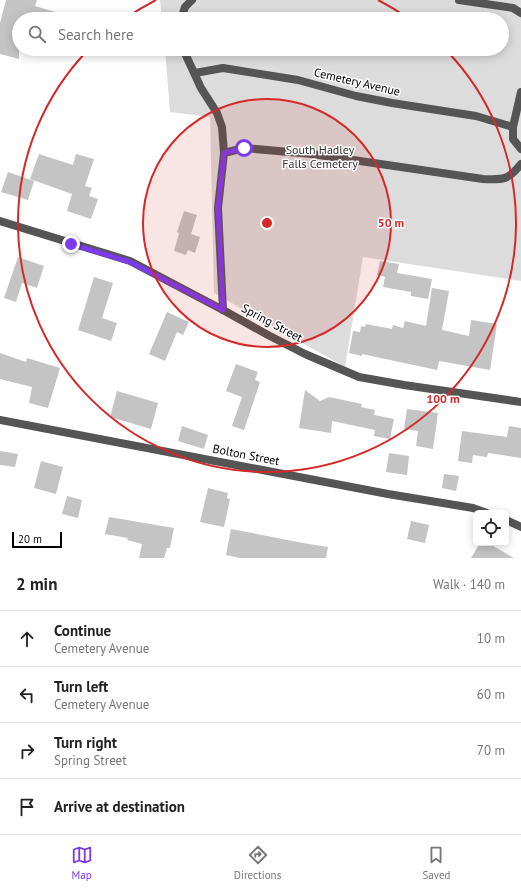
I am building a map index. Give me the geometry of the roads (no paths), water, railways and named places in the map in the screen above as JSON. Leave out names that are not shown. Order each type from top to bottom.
[{"type":"street","points":[[184,12],[192,0]]},
{"type":"street","points":[[459,0],[514,8],[521,13]]},
{"type":"street","points":[[186,56],[201,88],[217,113],[222,127],[224,153],[218,208],[223,310]]},
{"type":"street","name":"Cemetery Avenue","points":[[195,73],[223,68],[290,78],[356,96],[476,116],[513,127]]},
{"type":"street","points":[[521,92],[513,127],[513,140],[521,149]]},
{"type":"street","points":[[224,153],[244,148],[312,154],[483,179],[499,180],[512,175],[521,164]]},
{"type":"street","name":"Spring Street","points":[[0,222],[130,262],[305,354],[360,377],[521,402]]},
{"type":"street","name":"Bolton Street","points":[[0,420],[479,510]]},
{"type":"street","points":[[509,521],[521,527]]},
{"type":"park label","name":"South Hadley Falls Cemetery","points":[[320,157]]}]
